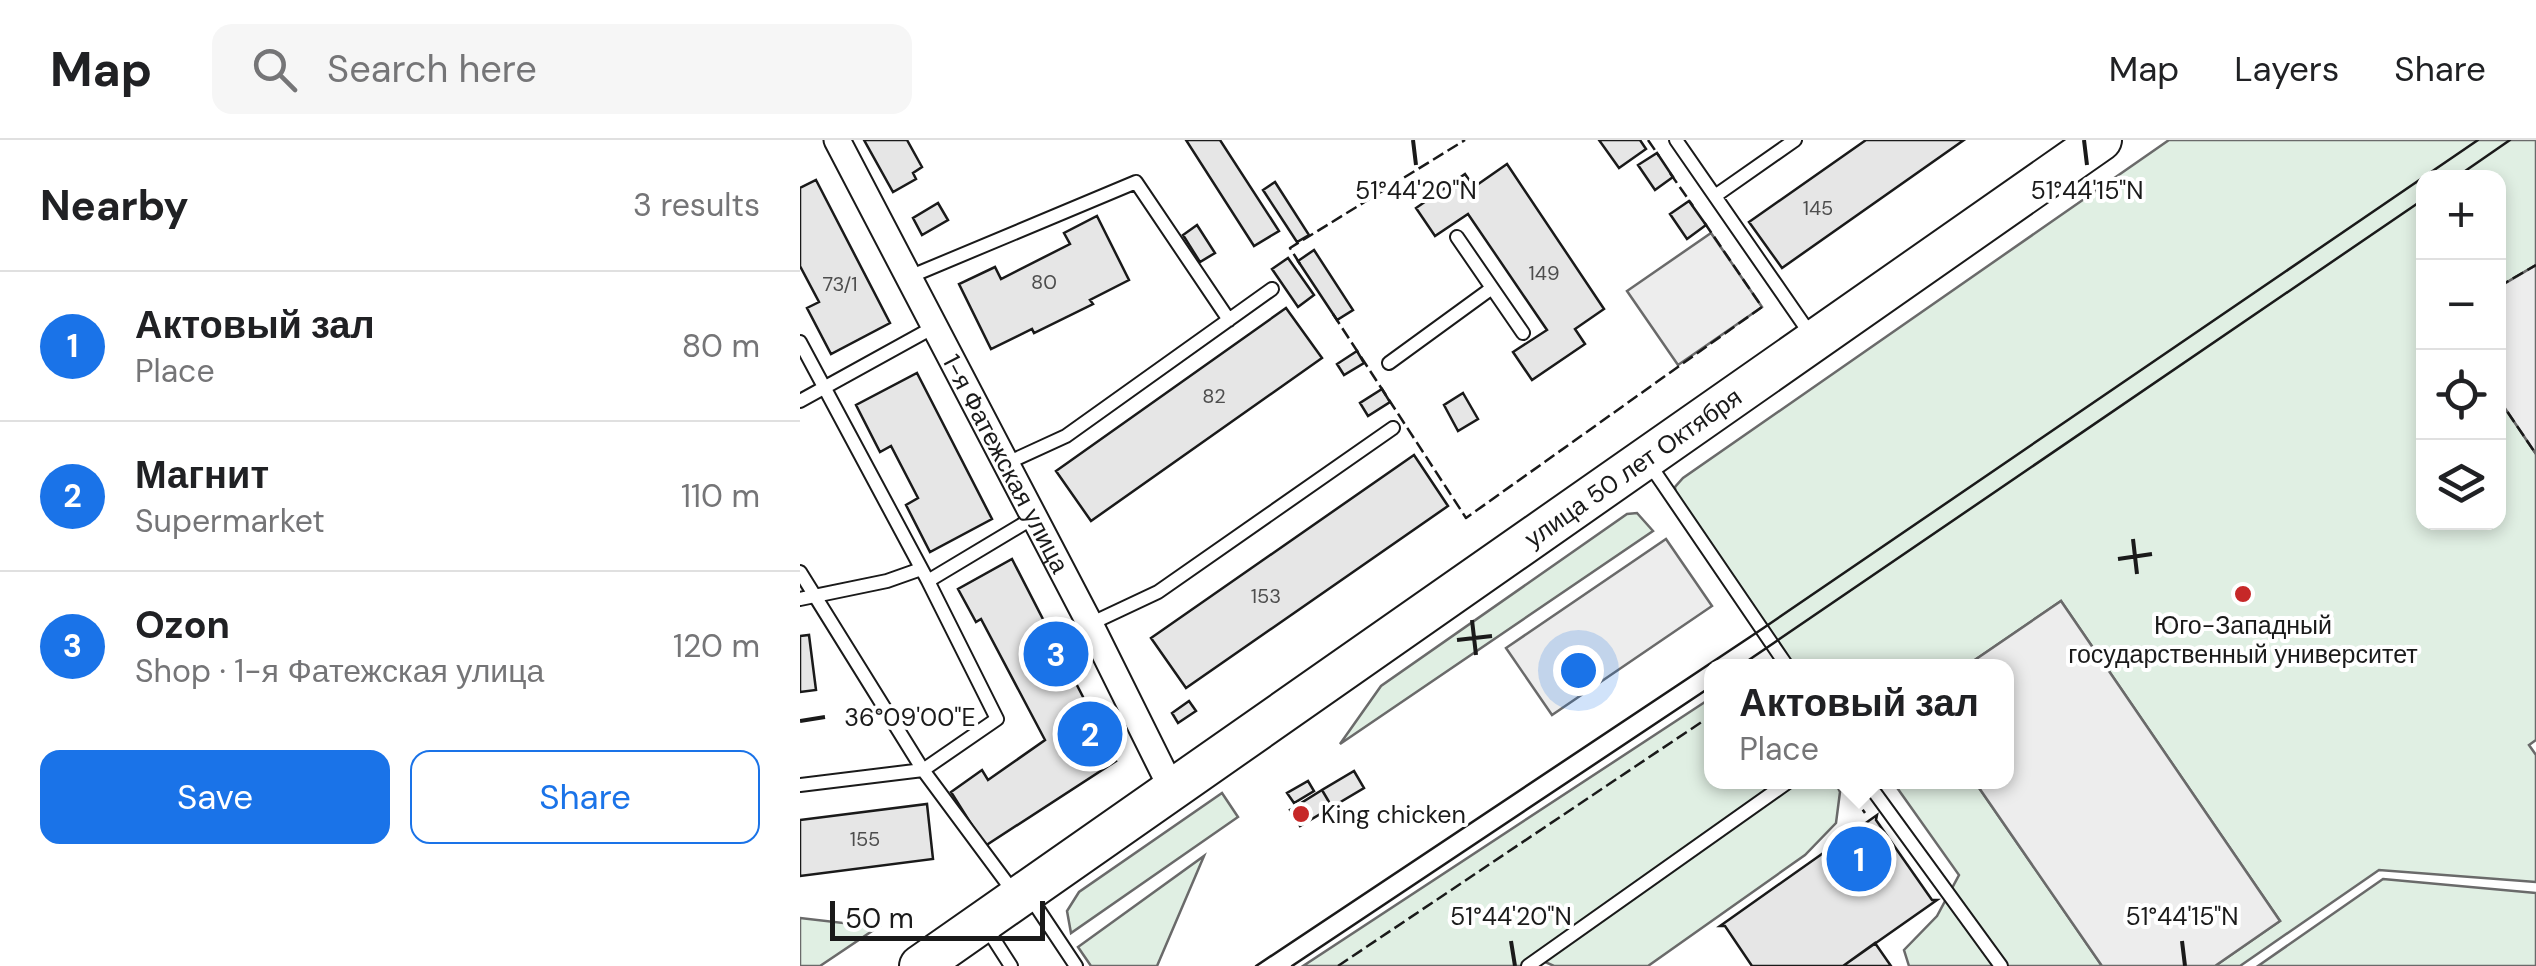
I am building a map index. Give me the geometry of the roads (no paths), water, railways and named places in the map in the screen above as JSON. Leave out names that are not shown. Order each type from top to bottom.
[{"type":"main road","name":"улица 50 лет Октября","points":[[920,966],[2101,140]]},
{"type":"street","name":"1-я Фатежская улица","points":[[837,140],[1172,788]]},
{"type":"lane","points":[[1676,140],[1814,340]]},
{"type":"lane","points":[[1716,196],[1795,140]]},
{"type":"lane","points":[[909,278],[1136,182],[1229,320]]},
{"type":"lane","points":[[1457,238],[1523,333]]},
{"type":"lane","points":[[1389,363],[1492,288]]},
{"type":"lane","points":[[1005,464],[1066,436],[1272,289]]},
{"type":"lane","points":[[800,401],[934,328]]},
{"type":"lane","points":[[800,342],[997,719],[923,770],[800,785]]},
{"type":"lane","points":[[1090,624],[1158,592],[1393,428]]},
{"type":"lane","points":[[1645,458],[1782,659]]},
{"type":"lane","points":[[800,598],[924,575],[1034,518]]},
{"type":"lane","points":[[800,572],[923,770],[1076,966]]},
{"type":"lane","points":[[1528,966],[1778,789]]},
{"type":"lane","points":[[1872,789],[2000,966]]},
{"type":"lane","points":[[983,922],[1012,966]]},
{"type":"tram line","points":[[1717,659],[2478,140]]},
{"type":"tram line","points":[[2467,170],[2510,140]]},
{"type":"tram line","points":[[1750,659],[2416,204]]},
{"type":"tram line","points":[[1256,966],[1704,668]]},
{"type":"tram line","points":[[1292,966],[1704,691]]},
{"type":"place","name":"Юго-Западный государственный университет","points":[[2243,594]]},
{"type":"place","name":"Ozon","points":[[1056,654]]},
{"type":"place","name":"Магнит","points":[[1090,734]]},
{"type":"place","name":"King chicken","points":[[1301,814]]},
{"type":"place","name":"Актовый зал","points":[[1859,859]]}]
